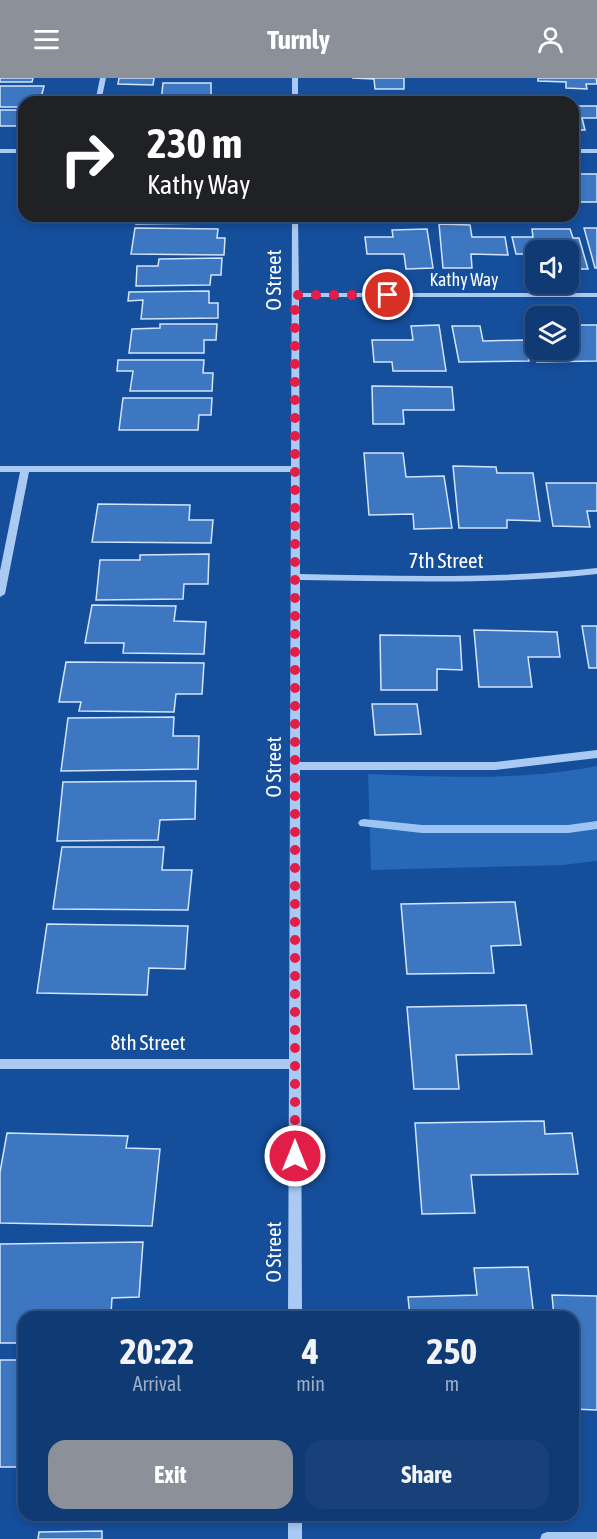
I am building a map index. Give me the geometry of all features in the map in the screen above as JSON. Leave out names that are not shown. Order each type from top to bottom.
[{"type":"street","points":[[99,96],[103,78]]},
{"type":"street","points":[[295,78],[295,96]]},
{"type":"street","points":[[0,151],[18,151]]},
{"type":"street","points":[[579,151],[597,151]]},
{"type":"street","name":"O Street","points":[[295,222],[295,1311]]},
{"type":"street","name":"Kathy Way","points":[[295,295],[597,295]]},
{"type":"street","points":[[0,469],[295,469]]},
{"type":"street","points":[[0,594],[25,469]]},
{"type":"street","name":"7th Street","points":[[295,577],[488,579],[558,576],[597,571]]},
{"type":"street","points":[[295,766],[495,766],[597,754]]},
{"type":"street","name":"8th Street","points":[[0,1064],[295,1064]]},
{"type":"street","points":[[295,1521],[295,1539]]},
{"type":"street","points":[[547,1539],[597,1539]]},
{"type":"shaded area","points":[[597,766],[597,861],[562,865],[371,870],[368,774],[454,777],[512,776]]},
{"type":"building","points":[[0,78],[33,78],[32,82],[0,82]]},
{"type":"building","points":[[119,78],[154,78],[153,85],[118,84]]},
{"type":"building","points":[[352,78],[404,78],[404,89],[375,89],[374,79]]},
{"type":"building","points":[[538,78],[596,78],[597,84],[586,84],[587,89],[566,88],[566,82],[538,81]]},
{"type":"building","points":[[163,83],[211,83],[211,96],[162,96]]},
{"type":"building","points":[[0,86],[44,86],[42,96],[18,96],[18,107],[0,107]]},
{"type":"building","points":[[579,106],[597,106],[597,118],[582,118],[585,130],[579,130]]},
{"type":"building","points":[[0,110],[18,110],[18,126],[0,126]]},
{"type":"building","points":[[579,174],[597,174],[597,202],[579,202]]},
{"type":"building","points":[[136,222],[213,222],[213,223],[136,224]]},
{"type":"building","points":[[439,224],[470,225],[472,237],[505,237],[508,255],[471,254],[472,268],[443,268]]},
{"type":"building","points":[[135,228],[218,229],[217,238],[225,238],[224,255],[131,254]]},
{"type":"building","points":[[584,228],[597,228],[597,268],[595,268]]},
{"type":"building","points":[[427,229],[433,268],[406,269],[404,254],[367,254],[365,237],[393,237],[392,230]]},
{"type":"building","points":[[532,229],[570,229],[573,238],[579,238],[588,269],[579,269],[579,240],[525,240],[525,254],[516,254],[512,237],[533,237]]},
{"type":"building","points":[[222,258],[221,275],[211,275],[210,285],[136,286],[137,266],[158,266],[159,259]]},
{"type":"building","points":[[209,291],[209,303],[218,303],[218,318],[141,319],[143,300],[128,301],[129,292]]},
{"type":"building","points":[[160,324],[217,324],[216,340],[204,340],[204,353],[129,353],[132,329],[160,328]]},
{"type":"building","points":[[439,325],[446,371],[393,371],[392,362],[374,362],[372,340],[413,340],[411,326]]},
{"type":"building","points":[[579,325],[597,325],[597,361],[537,362],[537,360],[579,360]]},
{"type":"building","points":[[452,326],[480,326],[483,341],[524,340],[525,360],[529,361],[459,362]]},
{"type":"building","points":[[118,360],[204,360],[203,373],[213,373],[212,391],[130,391],[133,371],[117,371]]},
{"type":"building","points":[[372,386],[452,387],[454,410],[403,410],[404,424],[373,424]]},
{"type":"building","points":[[123,398],[212,398],[211,415],[199,415],[198,430],[119,430]]},
{"type":"building","points":[[364,453],[403,453],[406,477],[444,476],[452,528],[414,529],[413,514],[369,515]]},
{"type":"building","points":[[453,466],[496,467],[497,473],[533,473],[540,521],[507,520],[507,528],[459,528]]},
{"type":"building","points":[[546,483],[597,483],[597,511],[587,511],[590,527],[553,526]]},
{"type":"building","points":[[98,504],[190,505],[189,520],[213,520],[211,543],[92,542]]},
{"type":"building","points":[[209,554],[208,584],[184,584],[183,599],[96,600],[100,560],[140,560],[140,555]]},
{"type":"building","points":[[92,605],[176,606],[174,621],[206,622],[204,654],[123,653],[124,643],[85,643]]},
{"type":"building","points":[[582,626],[597,626],[597,668],[589,668]]},
{"type":"building","points":[[474,630],[557,632],[560,657],[528,657],[532,687],[479,687]]},
{"type":"building","points":[[380,635],[460,636],[462,670],[437,669],[437,690],[381,690]]},
{"type":"building","points":[[66,662],[204,663],[202,694],[176,694],[174,712],[79,711],[81,702],[59,702]]},
{"type":"building","points":[[372,704],[417,704],[421,734],[375,735]]},
{"type":"building","points":[[174,717],[173,736],[199,736],[198,769],[61,771],[68,718]]},
{"type":"building","points":[[196,781],[195,819],[160,820],[158,840],[57,841],[63,782]]},
{"type":"building","points":[[62,847],[164,847],[162,870],[192,870],[188,910],[53,909]]},
{"type":"building","points":[[515,902],[521,945],[491,946],[494,973],[407,974],[401,904]]},
{"type":"building","points":[[47,924],[188,926],[185,969],[149,968],[147,995],[37,993]]},
{"type":"building","points":[[526,1005],[532,1054],[456,1055],[459,1089],[414,1089],[407,1007]]},
{"type":"building","points":[[544,1121],[545,1134],[572,1133],[578,1174],[471,1175],[475,1213],[422,1214],[415,1123]]},
{"type":"building","points":[[7,1133],[128,1136],[126,1148],[160,1149],[152,1226],[0,1223],[0,1172]]},
{"type":"building","points":[[143,1242],[139,1297],[112,1298],[111,1311],[18,1311],[18,1343],[0,1343],[0,1244]]},
{"type":"building","points":[[528,1267],[533,1311],[409,1311],[408,1297],[477,1295],[474,1268]]},
{"type":"building","points":[[552,1295],[597,1296],[597,1410],[579,1409],[579,1311],[553,1311]]},
{"type":"building","points":[[0,1360],[18,1360],[18,1467],[0,1467]]},
{"type":"building","points":[[102,1531],[102,1539],[38,1539],[39,1532]]},
{"type":"waterway","points":[[364,823],[422,829],[568,829],[597,825]]},
{"type":"route","points":[[295,1156],[295,295],[388,295]]}]
